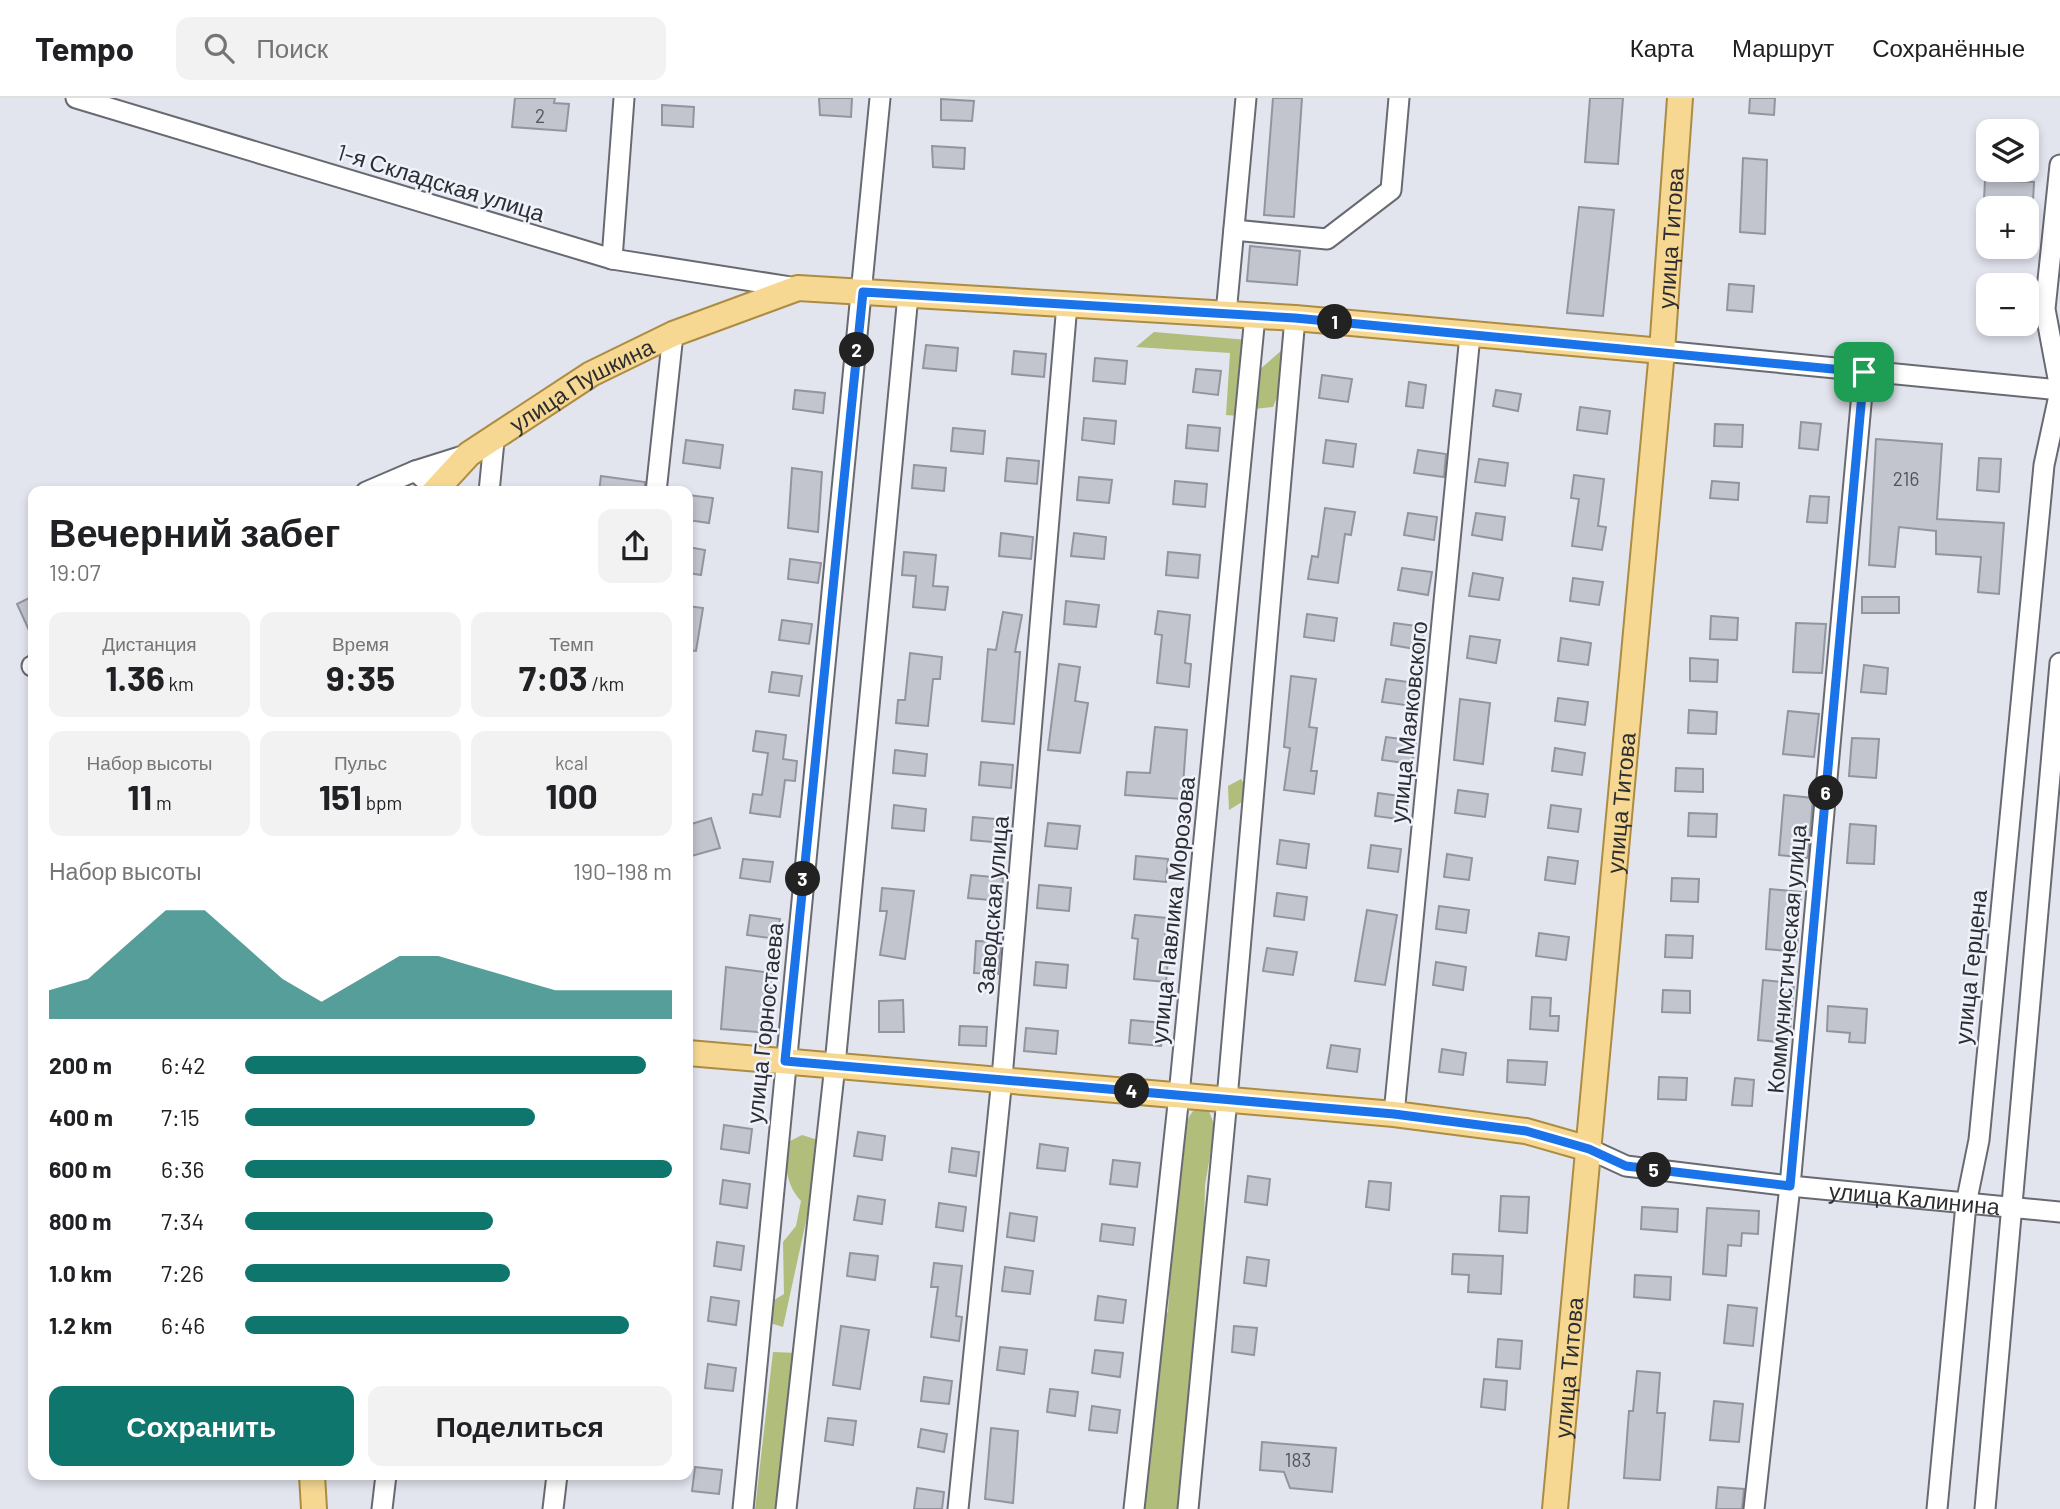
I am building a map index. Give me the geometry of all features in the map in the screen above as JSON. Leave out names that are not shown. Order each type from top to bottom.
[{"type":"main road","name":"улица Титова","points":[[1555,1509],[1662,351],[1680,98]]},
{"type":"main road","name":"улица Пушкина","points":[[439,486],[469,454],[494,441],[591,374],[673,334],[798,288],[1295,318],[1662,351]]},
{"type":"main road","name":"улица Калинина","points":[[693,1053],[1002,1078],[1394,1114],[1526,1131],[1589,1149]]},
{"type":"main road","points":[[312,1480],[314,1509]]},
{"type":"street","name":"1-я Складская улица","points":[[76,98],[612,259],[798,288]]},
{"type":"street","points":[[612,259],[624,98]]},
{"type":"street","name":"улица Горностаева","points":[[743,1509],[880,98]]},
{"type":"street","points":[[1226,314],[1246,98]]},
{"type":"street","points":[[1234,230],[1326,239],[1391,191],[1399,98]]},
{"type":"street","points":[[1662,351],[2060,390],[2045,309],[2060,165]]},
{"type":"street","points":[[786,1509],[835,1065],[908,295]]},
{"type":"street","name":"Заводская улица","points":[[958,1509],[1002,1078],[1067,304]]},
{"type":"street","name":"улица Павлика Морозова","points":[[1134,1509],[1179,1096],[1255,316]]},
{"type":"street","points":[[1188,1509],[1227,1099],[1295,318]]},
{"type":"street","name":"улица Пушкина","points":[[657,486],[673,334]]},
{"type":"street","name":"улица Маяковского","points":[[1394,1114],[1470,335]]},
{"type":"street","name":"Коммунистическая улица","points":[[1754,1509],[1790,1186],[1864,372]]},
{"type":"street","name":"улица Герцена","points":[[1937,1509],[1966,1204],[1979,1140],[2049,429],[2060,390]]},
{"type":"street","name":"улица Пушкина","points":[[490,486],[494,441]]},
{"type":"street","points":[[380,486],[415,471],[469,454]]},
{"type":"street","points":[[415,471],[431,486]]},
{"type":"street","points":[[1985,1509],[2014,1208],[2016,1145],[2060,663]]},
{"type":"street","name":"улица Калинина","points":[[1589,1149],[1626,1166],[1790,1186],[2060,1212]]},
{"type":"street","points":[[382,1509],[385,1480]]},
{"type":"street","points":[[553,1509],[556,1480]]},
{"type":"green space","points":[[1154,332],[1248,340],[1239,416],[1226,415],[1230,353],[1136,347]]},
{"type":"green space","points":[[1282,350],[1282,386],[1273,407],[1254,409],[1258,371]]},
{"type":"green space","points":[[1241,779],[1247,789],[1242,802],[1229,810],[1228,786]]},
{"type":"green space","points":[[1193,1111],[1209,1111],[1215,1127],[1205,1185],[1202,1330],[1193,1339],[1182,1509],[1139,1509],[1161,1327],[1168,1311],[1176,1176],[1185,1126]]},
{"type":"green space","points":[[802,1135],[818,1140],[816,1175],[783,1327],[770,1323],[771,1302],[784,1294],[783,1242],[796,1226],[801,1201],[789,1181],[786,1143]]},
{"type":"green space","points":[[773,1352],[797,1353],[778,1509],[755,1509]]},
{"type":"building","points":[[515,98],[555,98],[554,103],[569,104],[566,131],[512,127]]},
{"type":"building","points":[[819,98],[852,98],[851,117],[820,115]]},
{"type":"building","points":[[1273,98],[1302,98],[1294,217],[1264,215]]},
{"type":"building","points":[[1590,98],[1623,98],[1618,164],[1585,162]]},
{"type":"building","points":[[1750,98],[1775,98],[1774,115],[1749,113]]},
{"type":"building","points":[[941,99],[974,101],[972,121],[941,120]]},
{"type":"building","points":[[662,105],[694,107],[693,127],[662,125]]},
{"type":"building","points":[[932,146],[965,148],[964,169],[933,167]]},
{"type":"building","points":[[1743,158],[1767,160],[1765,234],[1740,232]]},
{"type":"building","points":[[1985,182],[2034,182],[2033,196],[1984,196]]},
{"type":"building","points":[[1579,207],[1614,210],[1603,316],[1567,313]]},
{"type":"building","points":[[1250,246],[1300,251],[1297,285],[1247,281]]},
{"type":"building","points":[[1729,284],[1754,286],[1752,312],[1727,310]]},
{"type":"building","points":[[926,345],[958,348],[956,371],[923,368]]},
{"type":"building","points":[[1014,351],[1046,354],[1044,377],[1012,374]]},
{"type":"building","points":[[1095,358],[1127,361],[1125,384],[1093,381]]},
{"type":"building","points":[[1196,369],[1221,371],[1218,395],[1193,392]]},
{"type":"building","points":[[1322,375],[1352,379],[1348,402],[1319,398]]},
{"type":"building","points":[[1409,382],[1426,385],[1423,408],[1406,406]]},
{"type":"building","points":[[795,390],[825,393],[823,413],[793,409]]},
{"type":"building","points":[[1496,390],[1521,394],[1518,411],[1493,406]]},
{"type":"building","points":[[1580,407],[1610,411],[1607,434],[1577,430]]},
{"type":"building","points":[[1084,418],[1116,421],[1114,444],[1082,440]]},
{"type":"building","points":[[1801,422],[1821,424],[1818,450],[1799,448]]},
{"type":"building","points":[[1715,424],[1743,425],[1742,447],[1714,446]]},
{"type":"building","points":[[1188,425],[1220,428],[1218,451],[1186,448]]},
{"type":"building","points":[[953,428],[985,431],[983,454],[951,451]]},
{"type":"building","points":[[1876,439],[1942,444],[1937,519],[2004,523],[1999,594],[1978,592],[1981,557],[1936,554],[1936,531],[1899,527],[1895,567],[1869,565]]},
{"type":"building","points":[[686,440],[723,445],[720,468],[683,463]]},
{"type":"building","points":[[1326,440],[1356,444],[1353,467],[1323,463]]},
{"type":"building","points":[[1418,450],[1446,454],[1444,477],[1414,473]]},
{"type":"building","points":[[1007,458],[1039,461],[1037,484],[1005,481]]},
{"type":"building","points":[[1979,458],[2001,459],[1999,492],[1977,490]]},
{"type":"building","points":[[1479,459],[1508,463],[1505,486],[1475,482]]},
{"type":"building","points":[[914,465],[946,468],[944,491],[912,488]]},
{"type":"building","points":[[792,468],[822,472],[818,532],[788,528]]},
{"type":"building","points":[[1574,475],[1604,479],[1598,526],[1606,527],[1602,550],[1572,546],[1579,499],[1571,498]]},
{"type":"building","points":[[601,476],[645,482],[645,486],[600,486]]},
{"type":"building","points":[[1079,477],[1112,480],[1109,503],[1077,500]]},
{"type":"building","points":[[1175,481],[1207,484],[1205,507],[1173,504]]},
{"type":"building","points":[[1712,481],[1739,483],[1738,500],[1710,498]]},
{"type":"building","points":[[693,496],[713,498],[709,523],[693,521]]},
{"type":"building","points":[[1810,496],[1829,497],[1827,523],[1807,522]]},
{"type":"building","points":[[1325,508],[1355,512],[1351,535],[1345,534],[1338,583],[1308,579],[1312,556],[1318,557]]},
{"type":"building","points":[[1408,513],[1437,517],[1434,540],[1404,535]]},
{"type":"building","points":[[1476,513],[1505,517],[1502,540],[1472,535]]},
{"type":"building","points":[[1001,533],[1033,537],[1031,559],[999,556]]},
{"type":"building","points":[[1074,533],[1106,537],[1104,559],[1071,556]]},
{"type":"building","points":[[693,548],[705,550],[701,575],[693,574]]},
{"type":"building","points":[[904,552],[936,555],[933,586],[948,587],[945,610],[913,607],[916,576],[902,575]]},
{"type":"building","points":[[1168,552],[1200,555],[1198,578],[1166,575]]},
{"type":"building","points":[[790,559],[821,563],[818,583],[788,579]]},
{"type":"building","points":[[1402,568],[1432,572],[1428,595],[1398,590]]},
{"type":"building","points":[[1473,573],[1503,578],[1499,600],[1469,596]]},
{"type":"building","points":[[1573,578],[1603,582],[1599,605],[1570,601]]},
{"type":"building","points":[[1862,597],[1899,597],[1899,613],[1862,613]]},
{"type":"building","points":[[28,598],[28,628],[17,604]]},
{"type":"building","points":[[1066,601],[1099,605],[1096,627],[1064,624]]},
{"type":"building","points":[[693,607],[703,608],[696,651],[693,651]]},
{"type":"building","points":[[1158,611],[1190,615],[1185,663],[1191,664],[1189,687],[1157,683],[1162,635],[1155,634]]},
{"type":"building","points":[[1003,612],[1022,615],[1015,652],[1020,652],[1014,724],[982,721],[988,649],[996,650]]},
{"type":"building","points":[[1307,614],[1337,618],[1334,641],[1304,637]]},
{"type":"building","points":[[1711,616],[1738,618],[1737,640],[1710,639]]},
{"type":"building","points":[[782,620],[812,624],[809,644],[779,640]]},
{"type":"building","points":[[1394,623],[1424,627],[1421,650],[1391,645]]},
{"type":"building","points":[[1796,623],[1826,624],[1822,673],[1793,672]]},
{"type":"building","points":[[1470,636],[1500,640],[1496,663],[1467,658]]},
{"type":"building","points":[[1561,638],[1591,643],[1588,665],[1558,661]]},
{"type":"building","points":[[910,653],[942,657],[940,679],[933,679],[928,726],[896,723],[898,700],[905,700]]},
{"type":"building","points":[[1690,658],[1718,660],[1717,682],[1690,681]]},
{"type":"building","points":[[1059,664],[1080,667],[1075,701],[1088,703],[1080,753],[1048,750]]},
{"type":"building","points":[[1864,665],[1888,668],[1886,694],[1861,692]]},
{"type":"building","points":[[772,672],[802,676],[799,696],[769,692]]},
{"type":"building","points":[[1291,676],[1316,679],[1309,727],[1317,728],[1311,771],[1317,771],[1314,794],[1284,790],[1290,748],[1284,747]]},
{"type":"building","points":[[1386,679],[1416,683],[1412,706],[1382,702]]},
{"type":"building","points":[[1558,698],[1588,702],[1585,725],[1555,721]]},
{"type":"building","points":[[1460,699],[1490,703],[1483,764],[1454,760]]},
{"type":"building","points":[[1689,710],[1717,712],[1716,734],[1688,733]]},
{"type":"building","points":[[1788,711],[1819,714],[1814,757],[1783,754]]},
{"type":"building","points":[[1155,727],[1187,730],[1182,799],[1125,795],[1127,772],[1150,773]]},
{"type":"building","points":[[756,731],[786,735],[783,759],[797,761],[795,781],[785,780],[780,817],[750,813],[753,794],[762,795],[768,753],[753,751]]},
{"type":"building","points":[[1386,737],[1416,741],[1412,764],[1382,760]]},
{"type":"building","points":[[1852,738],[1879,739],[1876,778],[1849,776]]},
{"type":"building","points":[[1555,748],[1585,753],[1582,775],[1552,771]]},
{"type":"building","points":[[895,750],[927,754],[925,776],[893,773]]},
{"type":"building","points":[[981,762],[1013,765],[1011,788],[979,785]]},
{"type":"building","points":[[1676,768],[1703,769],[1703,792],[1675,791]]},
{"type":"building","points":[[1458,790],[1488,794],[1485,817],[1455,813]]},
{"type":"building","points":[[1378,793],[1408,797],[1405,820],[1375,816]]},
{"type":"building","points":[[1784,795],[1813,798],[1808,858],[1779,855]]},
{"type":"building","points":[[894,805],[926,809],[924,831],[892,828]]},
{"type":"building","points":[[1551,805],[1581,809],[1578,832],[1548,828]]},
{"type":"building","points":[[1689,813],[1717,814],[1716,837],[1688,836]]},
{"type":"building","points":[[973,817],[1006,820],[1003,843],[971,840]]},
{"type":"building","points":[[711,818],[720,848],[693,856],[693,823]]},
{"type":"building","points":[[1048,823],[1080,826],[1077,849],[1045,846]]},
{"type":"building","points":[[1850,824],[1876,826],[1874,864],[1847,863]]},
{"type":"building","points":[[1280,840],[1309,844],[1306,868],[1277,864]]},
{"type":"building","points":[[1371,845],[1401,849],[1398,872],[1368,868]]},
{"type":"building","points":[[1447,854],[1472,858],[1469,880],[1444,877]]},
{"type":"building","points":[[1136,856],[1168,859],[1166,882],[1134,879]]},
{"type":"building","points":[[1548,857],[1578,861],[1575,884],[1545,880]]},
{"type":"building","points":[[743,859],[773,862],[770,882],[740,878]]},
{"type":"building","points":[[971,875],[1003,878],[1001,901],[968,898]]},
{"type":"building","points":[[1672,878],[1699,879],[1698,902],[1671,901]]},
{"type":"building","points":[[1039,885],[1071,888],[1069,911],[1037,908]]},
{"type":"building","points":[[882,888],[914,891],[905,959],[880,955],[887,911],[880,911]]},
{"type":"building","points":[[1770,889],[1801,892],[1797,952],[1766,949]]},
{"type":"building","points":[[1277,893],[1307,897],[1304,920],[1274,916]]},
{"type":"building","points":[[1439,906],[1469,910],[1466,933],[1436,929]]},
{"type":"building","points":[[1367,910],[1397,915],[1385,985],[1355,981]]},
{"type":"building","points":[[750,915],[780,919],[777,939],[747,935]]},
{"type":"building","points":[[1135,915],[1167,918],[1163,958],[1168,959],[1166,982],[1134,979],[1138,939],[1132,938]]},
{"type":"building","points":[[1539,933],[1569,937],[1566,960],[1536,956]]},
{"type":"building","points":[[1666,935],[1693,936],[1692,958],[1665,957]]},
{"type":"building","points":[[976,941],[1001,942],[998,974],[974,973]]},
{"type":"building","points":[[1267,948],[1297,952],[1293,975],[1263,971]]},
{"type":"building","points":[[1036,962],[1068,965],[1066,988],[1034,985]]},
{"type":"building","points":[[1436,962],[1466,967],[1463,990],[1433,985]]},
{"type":"building","points":[[726,967],[772,973],[769,1033],[721,1029]]},
{"type":"building","points":[[1763,980],[1794,983],[1789,1043],[1758,1040]]},
{"type":"building","points":[[1663,990],[1690,991],[1690,1013],[1662,1012]]},
{"type":"building","points":[[1532,997],[1551,998],[1550,1016],[1559,1016],[1558,1031],[1530,1029]]},
{"type":"building","points":[[903,1000],[904,1032],[879,1032],[879,1001]]},
{"type":"building","points":[[1828,1006],[1867,1009],[1865,1043],[1849,1042],[1850,1033],[1827,1031]]},
{"type":"building","points":[[1131,1020],[1164,1023],[1161,1046],[1129,1043]]},
{"type":"building","points":[[960,1026],[987,1027],[986,1046],[959,1045]]},
{"type":"building","points":[[1026,1028],[1058,1031],[1056,1054],[1024,1051]]},
{"type":"building","points":[[1331,1045],[1360,1049],[1357,1072],[1327,1068]]},
{"type":"building","points":[[1442,1049],[1466,1053],[1463,1075],[1439,1072]]},
{"type":"building","points":[[1508,1060],[1547,1062],[1545,1085],[1507,1082]]},
{"type":"building","points":[[1659,1077],[1687,1078],[1686,1100],[1658,1099]]},
{"type":"building","points":[[1735,1078],[1754,1080],[1752,1106],[1732,1105]]},
{"type":"building","points":[[724,1125],[752,1129],[749,1153],[721,1149]]},
{"type":"building","points":[[858,1132],[885,1136],[882,1160],[854,1156]]},
{"type":"building","points":[[1040,1144],[1068,1148],[1065,1171],[1037,1168]]},
{"type":"building","points":[[952,1148],[979,1152],[976,1176],[949,1172]]},
{"type":"building","points":[[1113,1160],[1140,1163],[1137,1187],[1110,1184]]},
{"type":"building","points":[[1248,1176],[1270,1179],[1267,1205],[1245,1202]]},
{"type":"building","points":[[723,1180],[750,1184],[747,1208],[720,1204]]},
{"type":"building","points":[[1369,1181],[1391,1183],[1389,1210],[1366,1207]]},
{"type":"building","points":[[858,1196],[885,1200],[882,1224],[854,1220]]},
{"type":"building","points":[[1501,1196],[1529,1197],[1527,1233],[1499,1231]]},
{"type":"building","points":[[939,1203],[966,1207],[963,1231],[936,1227]]},
{"type":"building","points":[[1642,1207],[1678,1209],[1677,1232],[1641,1229]]},
{"type":"building","points":[[1707,1208],[1759,1211],[1758,1234],[1742,1233],[1741,1246],[1728,1245],[1726,1276],[1703,1274]]},
{"type":"building","points":[[1010,1213],[1037,1217],[1034,1241],[1007,1237]]},
{"type":"building","points":[[1102,1224],[1135,1228],[1133,1245],[1100,1241]]},
{"type":"building","points":[[717,1242],[744,1246],[741,1270],[714,1266]]},
{"type":"building","points":[[850,1253],[878,1256],[875,1280],[847,1276]]},
{"type":"building","points":[[1453,1254],[1503,1256],[1501,1294],[1468,1292],[1469,1275],[1452,1274]]},
{"type":"building","points":[[1247,1257],[1269,1260],[1266,1286],[1244,1283]]},
{"type":"building","points":[[934,1263],[962,1266],[956,1316],[962,1317],[959,1341],[931,1337],[938,1287],[931,1287]]},
{"type":"building","points":[[1005,1267],[1033,1271],[1030,1294],[1002,1291]]},
{"type":"building","points":[[1635,1275],[1671,1277],[1670,1300],[1634,1297]]},
{"type":"building","points":[[1098,1296],[1126,1300],[1123,1323],[1095,1320]]},
{"type":"building","points":[[711,1297],[739,1301],[736,1325],[708,1321]]},
{"type":"building","points":[[1728,1305],[1757,1308],[1753,1346],[1724,1343]]},
{"type":"building","points":[[841,1326],[869,1330],[860,1389],[833,1385]]},
{"type":"building","points":[[1234,1326],[1257,1328],[1254,1355],[1232,1352]]},
{"type":"building","points":[[1498,1339],[1522,1341],[1520,1369],[1496,1367]]},
{"type":"building","points":[[1000,1347],[1027,1350],[1024,1374],[997,1370]]},
{"type":"building","points":[[1095,1350],[1123,1353],[1120,1377],[1092,1373]]},
{"type":"building","points":[[708,1364],[736,1368],[733,1391],[705,1388]]},
{"type":"building","points":[[1637,1371],[1660,1373],[1657,1413],[1665,1413],[1660,1480],[1624,1478],[1629,1411],[1633,1411]]},
{"type":"building","points":[[924,1377],[952,1381],[949,1404],[921,1401]]},
{"type":"building","points":[[1484,1379],[1507,1381],[1505,1410],[1481,1407]]},
{"type":"building","points":[[1050,1389],[1078,1392],[1075,1416],[1047,1412]]},
{"type":"building","points":[[1714,1401],[1743,1404],[1739,1442],[1710,1440]]},
{"type":"building","points":[[1092,1406],[1120,1410],[1117,1433],[1089,1430]]},
{"type":"building","points":[[828,1418],[856,1421],[853,1445],[825,1441]]},
{"type":"building","points":[[991,1428],[1018,1431],[1013,1503],[985,1499]]},
{"type":"building","points":[[921,1429],[947,1434],[944,1452],[918,1447]]},
{"type":"building","points":[[1262,1442],[1336,1448],[1332,1492],[1290,1488],[1284,1472],[1260,1470]]},
{"type":"building","points":[[695,1467],[722,1470],[719,1494],[692,1491]]},
{"type":"building","points":[[1718,1487],[1744,1489],[1742,1509],[1716,1509]]},
{"type":"building","points":[[917,1488],[944,1492],[942,1509],[914,1509]]},
{"type":"route","points":[[863,292],[1295,318],[1864,372],[1790,1186],[1626,1166],[1589,1149],[1526,1131],[1394,1114],[785,1061],[863,292]]}]
